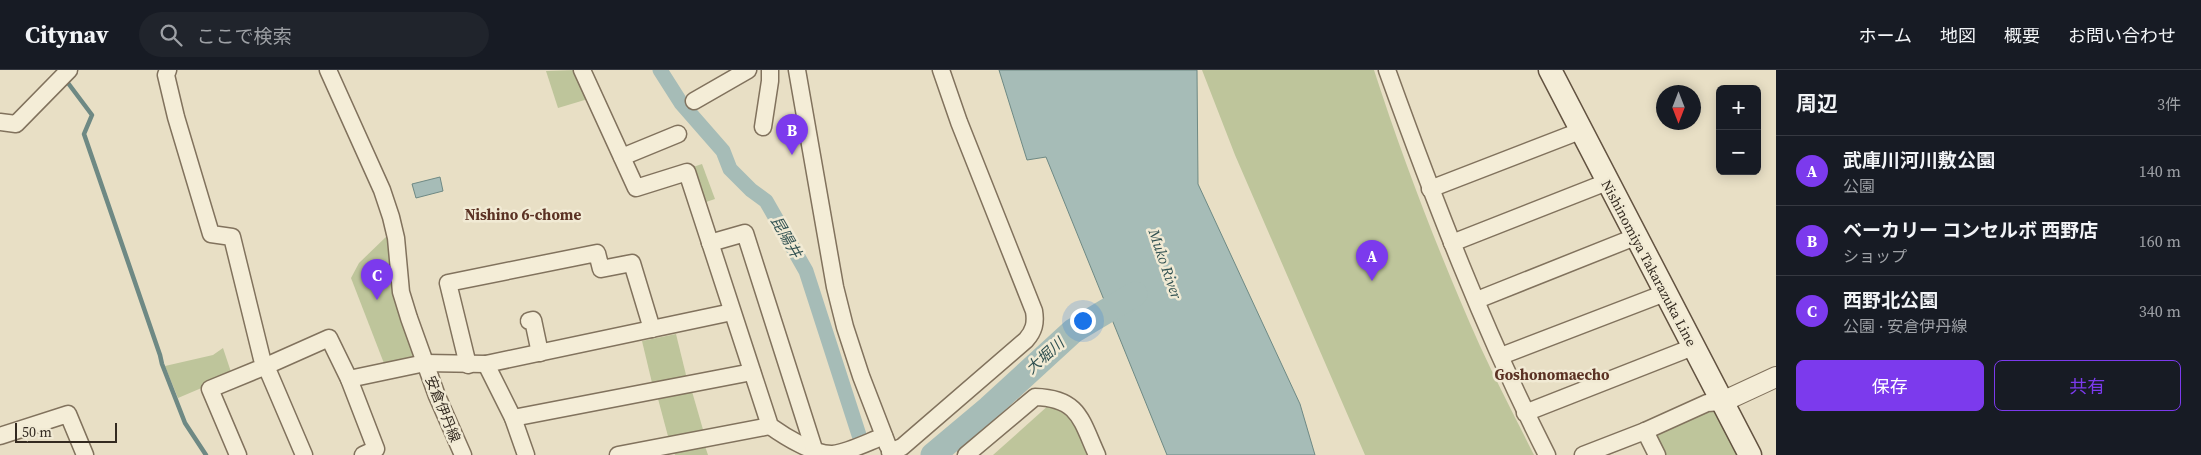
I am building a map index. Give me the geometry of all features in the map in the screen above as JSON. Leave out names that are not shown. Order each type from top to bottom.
[{"type":"main road","name":"Nishinomiya Takarazuka Line","points":[[1550,70],[1664,293],[1750,455]]},
{"type":"street","points":[[0,122],[16,124],[69,70]]},
{"type":"street","points":[[168,70],[166,74],[176,117],[211,234],[232,238],[262,358],[304,455]]},
{"type":"street","name":"安倉伊丹線","points":[[328,70],[382,190],[396,238],[401,292],[436,396],[462,455]]},
{"type":"street","points":[[582,70],[636,188],[687,172],[770,426],[792,448],[814,449],[825,454],[834,454],[884,436]]},
{"type":"street","points":[[694,101],[748,70]]},
{"type":"street","points":[[763,127],[770,70]]},
{"type":"street","points":[[797,70],[844,327],[891,454],[902,447],[1026,340],[1032,334],[1035,322],[1034,311],[959,122],[942,70]]},
{"type":"street","points":[[1387,70],[1430,189],[1452,243],[1525,413],[1547,455]]},
{"type":"street","points":[[1430,189],[1580,131]]},
{"type":"street","points":[[622,157],[678,134]]},
{"type":"street","points":[[1452,243],[1607,182]]},
{"type":"street","points":[[710,243],[745,233],[814,449]]},
{"type":"street","points":[[1476,300],[1635,237]]},
{"type":"street","points":[[468,365],[448,283],[597,252],[601,269],[632,264],[652,329]]},
{"type":"street","points":[[1501,356],[1664,293]]},
{"type":"street","points":[[349,379],[425,363],[486,364],[732,312]]},
{"type":"street","points":[[529,321],[533,320],[540,353]]},
{"type":"street","points":[[238,455],[210,389],[329,338],[349,379],[376,449],[362,455]]},
{"type":"street","points":[[1525,413],[1693,347]]},
{"type":"street","points":[[486,364],[513,418],[526,455]]},
{"type":"street","points":[[513,418],[752,372]]},
{"type":"street","points":[[1583,455],[1601,452],[1707,402],[1722,402],[1776,377]]},
{"type":"street","points":[[966,455],[1035,398],[1052,398],[1067,403],[1079,415],[1097,455]]},
{"type":"street","points":[[0,436],[68,414],[85,455]]},
{"type":"street","points":[[618,455],[770,426]]},
{"type":"street","points":[[1645,430],[1657,455]]},
{"type":"green space","points":[[577,70],[588,99],[558,108],[546,71]]},
{"type":"green space","points":[[1202,70],[1374,70],[1423,209],[1465,312],[1486,360],[1534,455],[1365,455],[1235,155]]},
{"type":"green space","points":[[702,164],[715,199],[700,204],[687,169]]},
{"type":"green space","points":[[388,235],[417,355],[414,360],[385,366],[351,278],[359,263]]},
{"type":"green space","points":[[676,334],[687,379],[653,387],[642,341]]},
{"type":"green space","points":[[223,348],[232,375],[178,398],[165,366],[213,355]]},
{"type":"green space","points":[[691,388],[704,433],[669,440],[657,395]]},
{"type":"green space","points":[[1050,404],[1075,422],[1087,455],[993,455]]},
{"type":"green space","points":[[1714,408],[1739,455],[1665,455],[1654,433]]},
{"type":"green space","points":[[704,443],[708,455],[675,455],[673,449]]},
{"type":"water","name":"Muko River","points":[[999,70],[1197,70],[1198,184],[1300,404],[1315,455],[1167,455],[1046,157],[1027,160]]},
{"type":"water","points":[[440,177],[443,191],[416,198],[412,184]]},
{"type":"waterway","name":"昆陽井","points":[[660,70],[681,103],[723,151],[730,169],[751,190],[766,201],[806,271],[859,435]]},
{"type":"waterway","points":[[68,83],[92,115],[84,134],[162,364],[185,423],[206,455]]},
{"type":"waterway","name":"大堀川","points":[[933,455],[989,408],[1073,331],[1135,294]]},
{"type":"place","name":"ベーカリー コンセルボ 西野店","points":[[792,155]]},
{"type":"place","name":"武庫川河川敷公園","points":[[1372,281]]},
{"type":"place","name":"西野北公園","points":[[377,300]]},
{"type":"district","name":"Nishino 6-chome","points":[[523,215]]},
{"type":"district","name":"Goshonomaecho","points":[[1552,375]]}]
